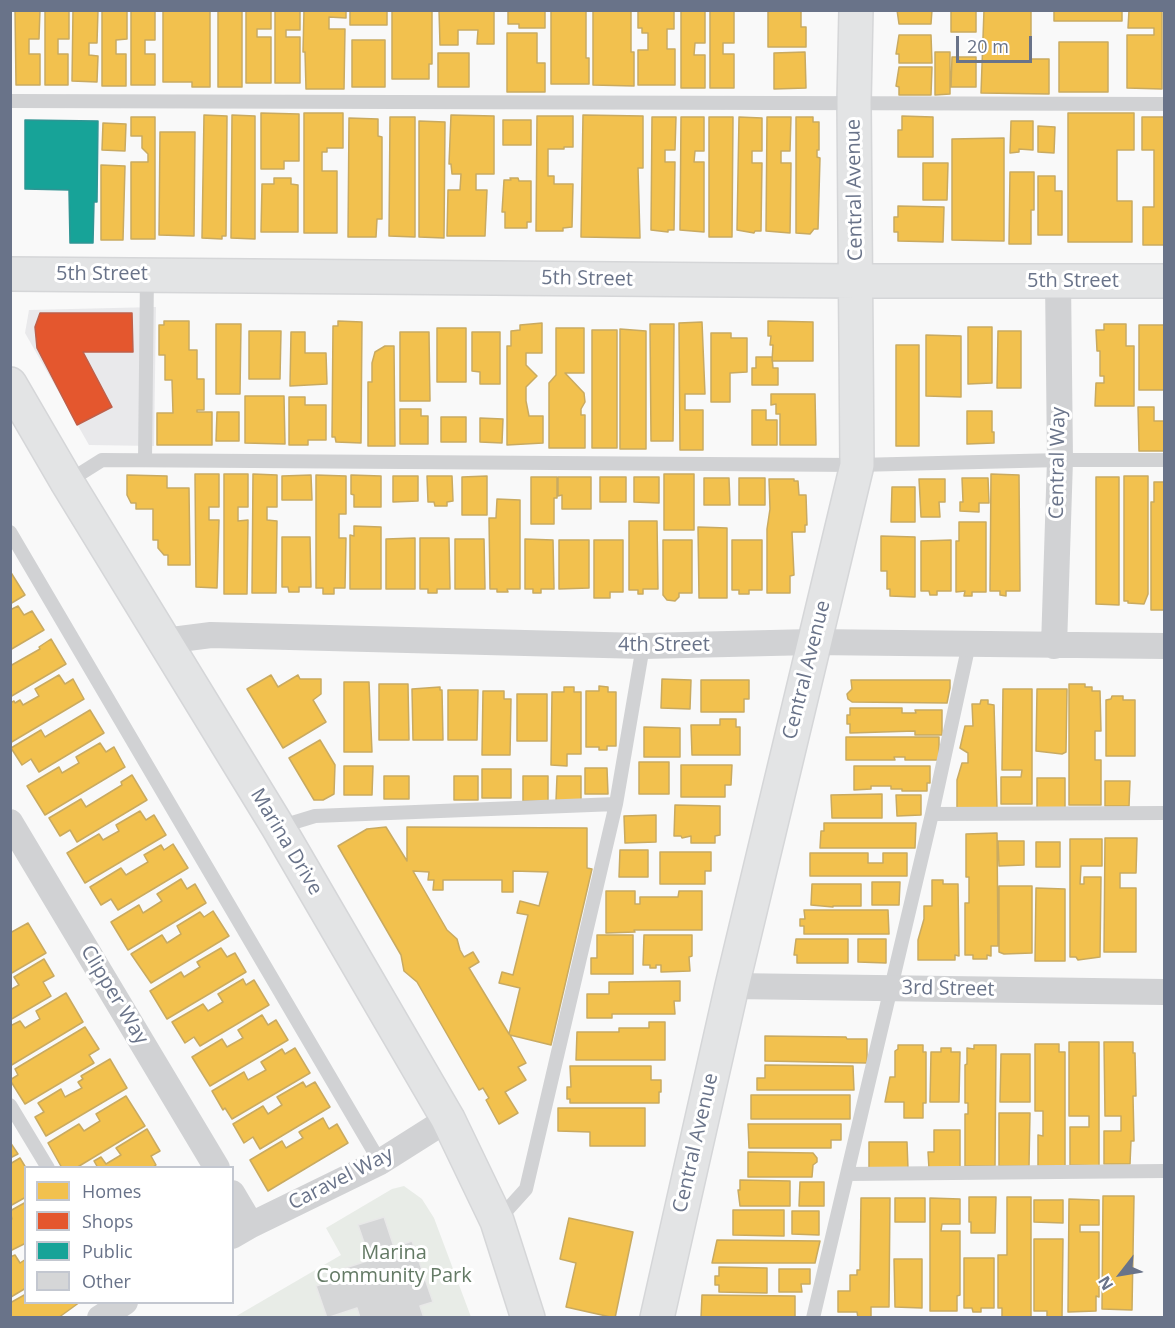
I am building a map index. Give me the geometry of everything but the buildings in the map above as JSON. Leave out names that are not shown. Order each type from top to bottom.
[{"type":"main road","name":"Central Avenue","points":[[657,1317],[732,986],[857,465],[854,102],[856,10]]},
{"type":"main road","name":"5th Street","points":[[10,274],[856,282],[1164,281]]},
{"type":"main road","name":"Marina Drive","points":[[10,384],[67,482],[278,827],[448,1119],[497,1221],[528,1317]]},
{"type":"street","name":"Central Way","points":[[1054,646],[1059,460],[1058,280]]},
{"type":"street","name":"4th Street","points":[[164,641],[211,635],[643,646],[813,642],[1164,646]]},
{"type":"street","name":"Clipper Way","points":[[10,822],[216,1166]]},
{"type":"street","name":"3rd Street","points":[[732,986],[1164,992]]},
{"type":"street","name":"Caravel Way","points":[[242,1231],[380,1162],[448,1119]]},
{"type":"street","points":[[234,1201],[242,1231]]},
{"type":"street","points":[[100,1317],[122,1304]]},
{"type":"lane","points":[[10,100],[1164,104]]},
{"type":"lane","points":[[145,460],[147,274]]},
{"type":"lane","points":[[67,482],[102,460],[857,465],[1164,460]]},
{"type":"lane","points":[[10,532],[380,1162]]},
{"type":"lane","points":[[813,1317],[932,814],[969,644]]},
{"type":"lane","points":[[497,1221],[526,1189],[616,804],[643,646]]},
{"type":"lane","points":[[278,827],[315,816],[616,804]]},
{"type":"lane","points":[[932,814],[1164,813]]},
{"type":"lane","points":[[10,1105],[47,1166]]},
{"type":"lane","points":[[847,1174],[1164,1171]]},
{"type":"shaded area","points":[[156,307],[154,446],[89,445],[25,333],[29,310]]},
{"type":"green space","name":"Marina Community Park","points":[[404,1186],[422,1199],[434,1218],[471,1317],[233,1318],[341,1255],[326,1228],[392,1189]]}]
